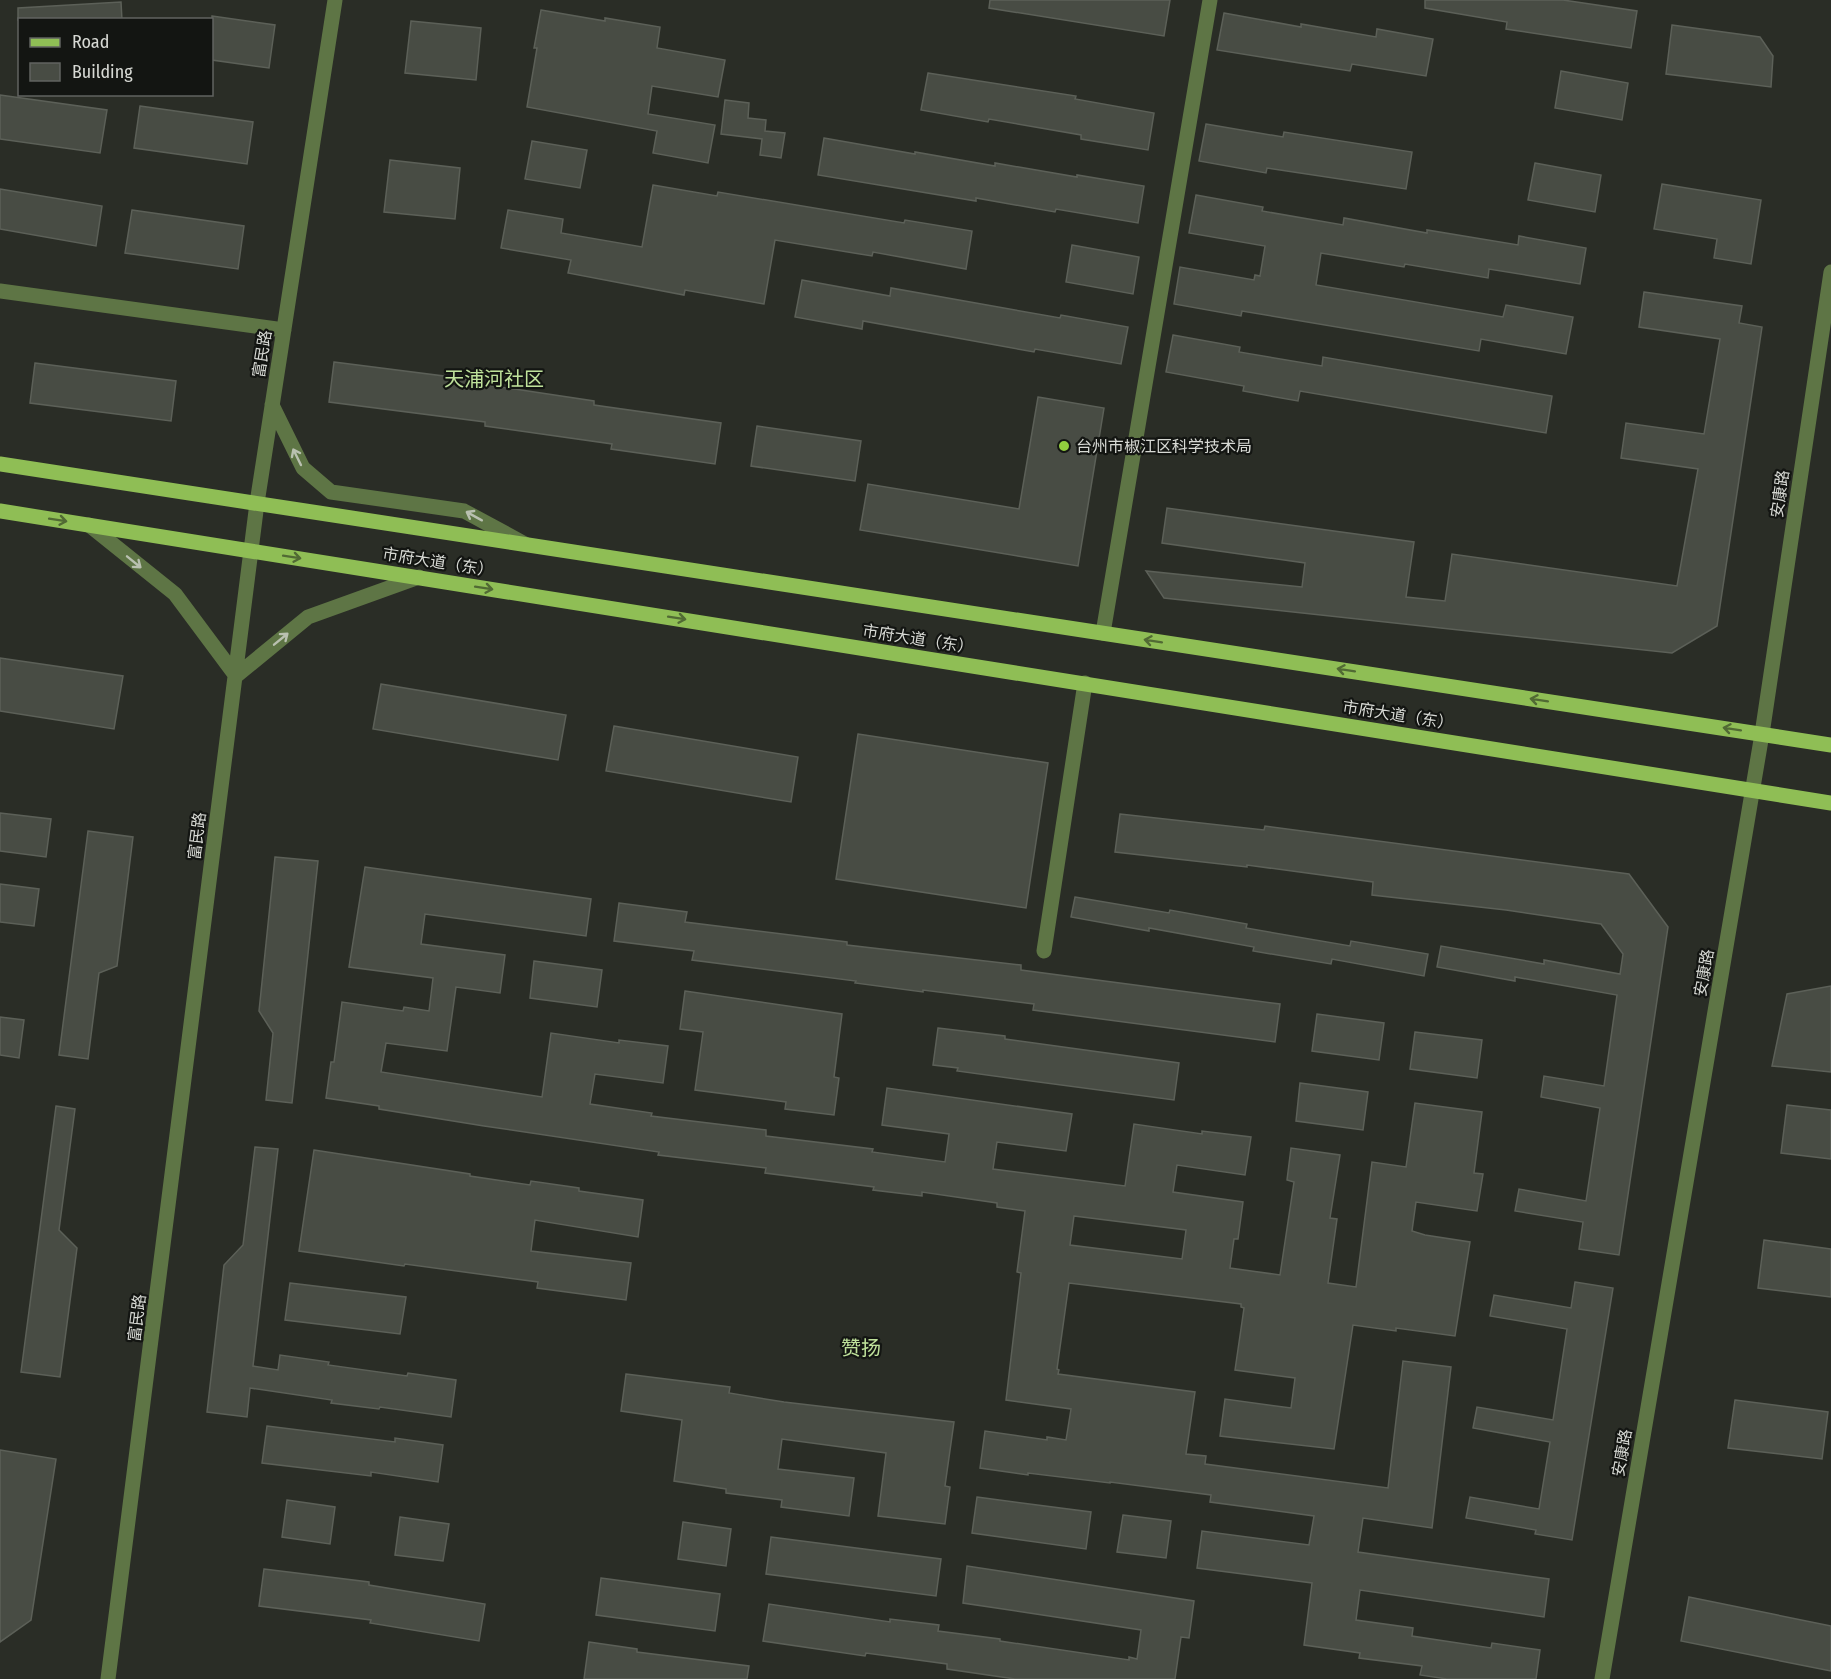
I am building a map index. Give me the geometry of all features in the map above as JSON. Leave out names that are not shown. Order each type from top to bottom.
[{"type":"main road","name":"市府大道（东）","points":[[0,464],[1831,745]]},
{"type":"main road","name":"市府大道（东）","points":[[0,511],[1831,802]]},
{"type":"street","name":"富民路","points":[[108,1679],[257,503],[335,0]]},
{"type":"street","points":[[1103,633],[1210,0]]},
{"type":"street","name":"安康路","points":[[1602,1679],[1753,790],[1831,272]]},
{"type":"street","points":[[0,291],[284,330]]},
{"type":"street","points":[[272,405],[303,468],[331,492],[464,511],[525,544]]},
{"type":"street","points":[[88,525],[175,594],[236,676],[308,617],[419,577]]},
{"type":"street","points":[[1044,951],[1085,683]]},
{"type":"building","points":[[990,0],[1170,0],[1164,36],[989,8]]},
{"type":"building","points":[[1425,0],[1563,0],[1637,11],[1631,48],[1506,29],[1507,22],[1425,8]]},
{"type":"building","points":[[121,2],[122,18],[18,18],[18,8]]},
{"type":"building","points":[[541,10],[605,21],[605,18],[660,27],[657,48],[725,60],[718,97],[652,86],[648,114],[715,125],[708,163],[653,153],[657,131],[527,107]]},
{"type":"building","points":[[1224,13],[1301,27],[1301,24],[1376,37],[1377,29],[1433,39],[1426,76],[1352,64],[1350,71],[1217,50]]},
{"type":"building","points":[[212,16],[275,25],[269,68],[213,60]]},
{"type":"building","points":[[411,21],[481,28],[476,80],[405,73]]},
{"type":"building","points":[[1672,25],[1760,37],[1773,56],[1771,87],[1666,74]]},
{"type":"building","points":[[1561,71],[1628,83],[1622,120],[1555,108]]},
{"type":"building","points":[[928,73],[1076,96],[1075,99],[1154,113],[1148,150],[1081,139],[1081,135],[921,110]]},
{"type":"building","points":[[0,95],[107,110],[100,153],[0,139]]},
{"type":"building","points":[[725,100],[749,103],[748,118],[766,120],[765,131],[785,133],[781,158],[760,155],[762,139],[721,134]]},
{"type":"building","points":[[140,106],[253,122],[247,164],[134,148]]},
{"type":"building","points":[[1206,124],[1283,137],[1284,132],[1412,152],[1406,189],[1267,168],[1266,173],[1199,161]]},
{"type":"building","points":[[824,138],[995,166],[995,163],[1144,186],[1138,223],[976,198],[976,201],[818,175]]},
{"type":"building","points":[[532,141],[587,150],[580,188],[525,179]]},
{"type":"building","points":[[390,160],[460,168],[455,219],[384,212]]},
{"type":"building","points":[[1535,163],[1601,175],[1595,212],[1528,200]]},
{"type":"building","points":[[1662,184],[1761,200],[1751,264],[1714,258],[1717,239],[1654,229]]},
{"type":"building","points":[[653,185],[717,196],[718,192],[904,223],[905,220],[972,231],[966,269],[873,252],[872,256],[775,240],[764,304],[685,290],[684,295],[568,273],[571,260],[501,248],[508,210],[563,219],[561,233],[642,247]]},
{"type":"building","points":[[0,189],[102,206],[96,246],[0,229]]},
{"type":"building","points":[[1196,195],[1263,207],[1262,211],[1343,225],[1344,218],[1427,233],[1427,230],[1518,245],[1519,236],[1586,248],[1580,284],[1489,269],[1488,278],[1321,253],[1316,285],[1503,317],[1506,305],[1573,317],[1566,354],[1481,339],[1479,351],[1242,311],[1241,316],[1174,304],[1180,267],[1254,280],[1255,275],[1260,276],[1265,246],[1189,233]]},
{"type":"building","points":[[132,210],[244,226],[238,269],[125,253]]},
{"type":"building","points":[[1072,245],[1139,257],[1133,294],[1066,282]]},
{"type":"building","points":[[802,280],[890,296],[891,288],[1060,318],[1061,315],[1128,327],[1121,364],[1035,349],[1034,352],[863,321],[862,329],[795,317]]},
{"type":"building","points":[[1644,292],[1742,306],[1739,323],[1762,327],[1717,626],[1672,653],[1164,598],[1146,571],[1302,587],[1305,563],[1162,543],[1167,508],[1414,542],[1406,597],[1445,601],[1452,554],[1677,586],[1698,469],[1621,458],[1626,423],[1704,434],[1720,339],[1639,327]]},
{"type":"building","points":[[1173,335],[1240,347],[1239,352],[1322,366],[1323,357],[1552,396],[1546,433],[1300,391],[1298,401],[1243,391],[1244,386],[1166,372]]},
{"type":"building","points":[[334,362],[475,380],[474,383],[594,401],[594,405],[721,423],[715,464],[611,449],[612,444],[485,426],[485,422],[329,402]]},
{"type":"building","points":[[35,363],[176,381],[171,421],[30,403]]},
{"type":"building","name":"台州市椒江区科学技术局","points":[[1038,397],[1104,408],[1078,566],[860,530],[868,484],[1019,509]]},
{"type":"building","points":[[757,426],[861,441],[855,481],[751,466]]},
{"type":"building","points":[[0,658],[123,676],[114,729],[0,711]]},
{"type":"building","points":[[381,684],[566,715],[558,760],[373,729]]},
{"type":"building","points":[[614,726],[798,757],[791,802],[606,771]]},
{"type":"building","points":[[858,734],[1048,763],[1026,908],[836,879]]},
{"type":"building","points":[[0,813],[51,819],[46,857],[0,851]]},
{"type":"building","points":[[1120,814],[1264,830],[1265,826],[1629,874],[1668,927],[1619,1255],[1579,1249],[1583,1222],[1515,1211],[1519,1189],[1586,1201],[1600,1108],[1541,1097],[1544,1076],[1604,1086],[1617,995],[1515,977],[1515,981],[1437,967],[1441,946],[1544,964],[1544,960],[1620,974],[1623,954],[1601,924],[1506,910],[1372,895],[1373,882],[1247,865],[1247,867],[1115,852]]},
{"type":"building","points":[[88,831],[133,837],[117,966],[99,973],[88,1059],[59,1055]]},
{"type":"building","points":[[275,857],[318,861],[292,1103],[266,1100],[273,1033],[259,1011]]},
{"type":"building","points":[[365,867],[591,899],[586,936],[425,914],[421,944],[505,955],[500,993],[456,987],[447,1051],[386,1043],[381,1072],[542,1097],[551,1033],[619,1043],[619,1040],[668,1046],[663,1083],[595,1074],[590,1104],[652,1113],[651,1116],[766,1130],[766,1136],[873,1149],[872,1152],[945,1162],[949,1134],[882,1125],[887,1088],[1072,1114],[1066,1151],[997,1142],[993,1169],[1125,1186],[1134,1124],[1202,1134],[1202,1131],[1251,1137],[1245,1175],[1177,1165],[1173,1192],[1243,1202],[1238,1239],[1234,1239],[1230,1268],[1280,1275],[1294,1182],[1287,1180],[1291,1148],[1340,1155],[1330,1218],[1337,1219],[1328,1283],[1356,1287],[1372,1162],[1406,1167],[1415,1103],[1482,1112],[1474,1173],[1483,1174],[1477,1211],[1416,1202],[1412,1231],[1470,1242],[1455,1336],[1353,1325],[1334,1449],[1220,1436],[1225,1399],[1291,1408],[1295,1378],[1235,1370],[1244,1308],[1241,1304],[1069,1283],[1057,1369],[1058,1374],[1195,1392],[1186,1454],[1206,1456],[1205,1464],[1388,1488],[1403,1361],[1451,1367],[1432,1528],[1363,1518],[1358,1552],[1549,1579],[1544,1617],[1360,1590],[1356,1620],[1413,1628],[1412,1636],[1491,1648],[1492,1643],[1540,1650],[1536,1679],[1447,1679],[1420,1675],[1422,1666],[1359,1658],[1360,1653],[1304,1645],[1312,1583],[1197,1568],[1202,1531],[1309,1545],[1314,1516],[1210,1502],[1211,1495],[980,1468],[985,1431],[1047,1440],[1047,1437],[1066,1440],[1071,1409],[1006,1400],[1021,1273],[1017,1272],[1025,1211],[997,1207],[997,1203],[922,1192],[922,1196],[873,1190],[874,1187],[765,1173],[766,1168],[658,1155],[659,1152],[379,1109],[379,1106],[326,1098],[331,1062],[334,1062],[342,1002],[403,1011],[404,1007],[429,1011],[433,978],[349,967]],"holes":[[[1074,1216],[1186,1230],[1182,1259],[1070,1245]]]},
{"type":"building","points":[[0,884],[39,889],[34,926],[0,922]]},
{"type":"building","points":[[1075,897],[1169,913],[1170,910],[1247,924],[1246,928],[1350,946],[1351,941],[1428,954],[1424,976],[1332,959],[1331,964],[1253,951],[1254,947],[1071,917]]},
{"type":"building","points":[[619,903],[687,912],[685,922],[847,942],[847,945],[1021,965],[1021,970],[1280,1004],[1275,1042],[1033,1010],[1034,1004],[923,990],[923,992],[692,960],[694,951],[614,941]]},
{"type":"building","points":[[534,961],[602,970],[597,1007],[530,998]]},
{"type":"building","points":[[1831,986],[1831,1072],[1772,1066],[1787,994]]},
{"type":"building","points":[[685,991],[842,1014],[834,1077],[839,1078],[834,1115],[785,1109],[786,1102],[695,1090],[703,1032],[680,1029]]},
{"type":"building","points":[[1317,1014],[1384,1023],[1379,1060],[1312,1051]]},
{"type":"building","points":[[0,1017],[24,1020],[19,1058],[0,1055]]},
{"type":"building","points":[[938,1028],[1179,1063],[1174,1100],[957,1071],[958,1068],[933,1065]]},
{"type":"building","points":[[1415,1032],[1482,1040],[1477,1078],[1410,1069]]},
{"type":"building","points":[[1300,1083],[1368,1092],[1363,1130],[1296,1121]]},
{"type":"building","points":[[1787,1105],[1831,1110],[1831,1159],[1781,1153]]},
{"type":"building","points":[[56,1106],[75,1109],[59,1230],[77,1248],[60,1377],[21,1372]]},
{"type":"building","points":[[255,1147],[278,1149],[253,1366],[278,1370],[280,1355],[329,1362],[328,1365],[456,1380],[451,1417],[331,1403],[332,1400],[250,1388],[247,1417],[207,1412],[224,1265],[243,1245]]},
{"type":"building","points":[[314,1150],[470,1174],[470,1176],[530,1185],[531,1181],[579,1188],[579,1191],[643,1200],[638,1237],[535,1220],[531,1251],[631,1263],[626,1300],[537,1288],[538,1282],[299,1251]]},
{"type":"building","points":[[1764,1240],[1831,1249],[1831,1297],[1758,1288]]},
{"type":"building","points":[[1575,1282],[1613,1288],[1572,1540],[1535,1534],[1536,1530],[1466,1518],[1470,1497],[1539,1509],[1550,1442],[1473,1428],[1477,1407],[1553,1420],[1567,1329],[1490,1316],[1494,1295],[1571,1308]]},
{"type":"building","points":[[290,1283],[406,1297],[400,1334],[285,1320]]},
{"type":"building","points":[[626,1374],[730,1387],[729,1393],[784,1402],[954,1422],[945,1486],[950,1487],[945,1524],[878,1516],[886,1453],[782,1439],[778,1469],[854,1478],[849,1516],[781,1507],[782,1500],[726,1493],[726,1489],[674,1481],[682,1420],[621,1411]]},
{"type":"building","points":[[1735,1400],[1828,1412],[1822,1459],[1728,1448]]},
{"type":"building","points":[[267,1426],[395,1442],[395,1438],[443,1445],[438,1482],[371,1472],[371,1476],[262,1463]]},
{"type":"building","points":[[0,1450],[56,1459],[31,1620],[0,1642]]},
{"type":"building","points":[[977,1497],[1091,1512],[1086,1549],[972,1533]]},
{"type":"building","points":[[287,1500],[335,1507],[330,1544],[282,1537]]},
{"type":"building","points":[[1123,1515],[1171,1521],[1166,1558],[1117,1552]]},
{"type":"building","points":[[400,1517],[449,1524],[443,1561],[395,1555]]},
{"type":"building","points":[[683,1522],[731,1529],[726,1566],[678,1559]]},
{"type":"building","points":[[771,1537],[941,1559],[936,1596],[766,1574]]},
{"type":"building","points":[[967,1566],[1194,1601],[1189,1638],[1181,1637],[1175,1679],[1015,1679],[947,1669],[947,1664],[866,1653],[865,1656],[763,1641],[769,1604],[890,1622],[890,1619],[939,1625],[938,1631],[1129,1660],[1129,1657],[1137,1659],[1141,1630],[963,1603]]},
{"type":"building","points":[[264,1569],[369,1582],[369,1585],[485,1604],[479,1641],[370,1623],[371,1620],[259,1606]]},
{"type":"building","points":[[601,1578],[720,1594],[715,1631],[596,1615]]},
{"type":"building","points":[[1689,1597],[1831,1626],[1831,1671],[1681,1641]]},
{"type":"building","points":[[589,1642],[637,1649],[637,1652],[749,1666],[747,1679],[584,1679]]},
{"type":"place","name":"台州市椒江区科学技术局","points":[[1064,446]]},
{"type":"district","name":"天浦河社区","points":[[494,379]]},
{"type":"district","name":"赞扬","points":[[861,1348]]}]
